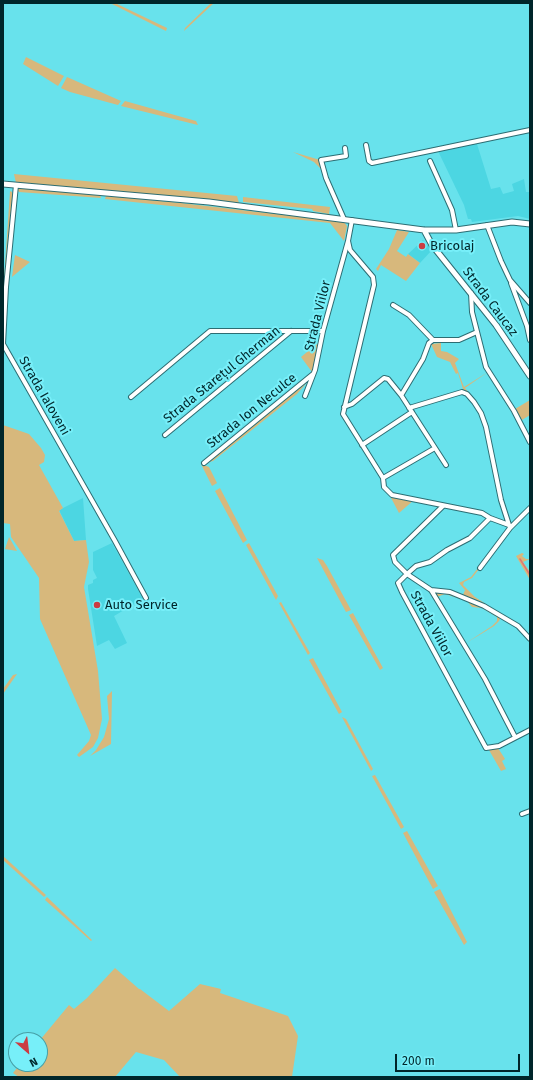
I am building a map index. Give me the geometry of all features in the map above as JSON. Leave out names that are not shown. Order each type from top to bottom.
[{"type":"street","points":[[366,145],[370,162],[530,130]]},
{"type":"street","points":[[344,219],[326,178],[321,160],[346,156],[345,148]]},
{"type":"street","points":[[430,161],[452,210],[456,230]]},
{"type":"street","points":[[3,184],[201,202],[424,230],[456,230],[512,222],[530,224]]},
{"type":"street","name":"Strada Ialoveni","points":[[16,185],[6,287],[4,344],[6,351],[146,598]]},
{"type":"street","name":"Strada Viilor","points":[[305,396],[313,374],[323,331],[348,241],[352,220]]},
{"type":"street","points":[[487,225],[525,318],[530,340]]},
{"type":"street","name":"Strada Caucaz","points":[[424,230],[432,245],[496,324],[530,376]]},
{"type":"street","points":[[348,241],[354,255],[371,274],[374,281],[343,414],[383,478],[384,487],[392,495],[482,513],[509,526]]},
{"type":"street","points":[[510,280],[530,303]]},
{"type":"street","points":[[471,293],[472,308],[486,367],[514,410],[530,442]]},
{"type":"street","points":[[393,305],[409,315],[433,340]]},
{"type":"street","points":[[131,397],[210,331],[323,331]]},
{"type":"street","name":"Strada Starețul Gherman","points":[[165,435],[292,331]]},
{"type":"street","points":[[401,395],[409,385],[423,359],[427,344],[433,340],[454,341],[477,332]]},
{"type":"street","name":"Strada Ion Neculce","points":[[204,463],[313,374]]},
{"type":"street","points":[[344,407],[352,404],[384,378],[388,379],[401,395],[446,465]]},
{"type":"street","points":[[409,408],[459,392],[465,392],[474,402],[483,417],[501,500],[509,526]]},
{"type":"street","points":[[362,445],[412,412]]},
{"type":"street","points":[[383,478],[435,448]]},
{"type":"street","points":[[443,506],[394,555],[395,562],[407,574],[416,566],[430,562],[447,550],[470,538],[490,518]]},
{"type":"street","points":[[480,568],[509,526],[530,508]]},
{"type":"street","name":"Strada Viilor","points":[[515,737],[485,678],[431,590],[407,574],[398,583],[402,592],[486,748],[499,746],[530,730]]},
{"type":"street","points":[[431,590],[450,592],[488,608],[518,626],[530,639]]},
{"type":"street","points":[[522,814],[530,811]]},
{"type":"shaded area","points":[[110,3],[115,3],[167,28],[166,31]]},
{"type":"shaded area","points":[[211,3],[214,3],[184,31],[185,28]]},
{"type":"shaded area","points":[[26,57],[64,76],[58,86],[23,64]]},
{"type":"shaded area","points":[[67,77],[121,101],[118,105],[70,92],[61,88]]},
{"type":"shaded area","points":[[125,101],[196,121],[198,125],[121,106]]},
{"type":"shaded area","points":[[477,144],[491,189],[500,187],[503,194],[514,191],[512,184],[524,179],[526,192],[530,192],[530,219],[518,216],[472,222],[471,219],[468,219],[464,205],[438,151]]},
{"type":"shaded area","points":[[293,152],[320,160],[329,190],[321,169],[314,162]]},
{"type":"shaded area","points":[[14,174],[237,196],[239,203],[16,183]]},
{"type":"shaded area","points":[[20,188],[100,195],[101,198],[19,192],[17,189]]},
{"type":"shaded area","points":[[10,191],[12,192],[13,199],[6,285],[4,280]]},
{"type":"shaded area","points":[[106,196],[344,222],[347,226],[344,241],[330,223],[105,199]]},
{"type":"shaded area","points":[[243,197],[330,207],[329,214],[313,211],[312,209],[243,202]]},
{"type":"shaded area","points":[[397,230],[409,232],[397,251],[406,257],[408,254],[420,263],[406,281],[381,265],[378,271],[376,269],[389,249]]},
{"type":"shaded area","points":[[423,240],[432,250],[420,263],[408,254]]},
{"type":"shaded area","points":[[15,255],[30,262],[12,277]]},
{"type":"shaded area","points":[[318,343],[313,370],[312,372],[301,357]]},
{"type":"shaded area","points":[[441,343],[441,351],[447,352],[459,359],[455,363],[464,387],[488,372],[465,388],[471,395],[463,389],[458,373],[456,374],[450,362],[437,357],[431,344]]},
{"type":"shaded area","points":[[310,379],[297,394],[213,461],[206,463]]},
{"type":"shaded area","points":[[530,400],[530,415],[522,420],[515,409]]},
{"type":"shaded area","points":[[3,425],[29,434],[41,448],[45,455],[44,462],[39,465],[63,508],[59,511],[74,541],[86,540],[89,562],[84,587],[98,671],[102,719],[98,738],[93,747],[79,757],[77,755],[89,741],[91,735],[40,619],[39,578],[11,537],[10,524],[3,523]]},
{"type":"shaded area","points":[[201,464],[209,467],[217,483],[212,486]]},
{"type":"shaded area","points":[[220,488],[247,540],[243,543],[215,491]]},
{"type":"shaded area","points":[[389,494],[404,500],[414,500],[399,513]]},
{"type":"shaded area","points":[[83,498],[86,540],[74,541],[59,510]]},
{"type":"shaded area","points":[[9,537],[17,551],[5,549]]},
{"type":"shaded area","points":[[112,543],[143,599],[114,616],[127,643],[115,649],[109,640],[97,646],[88,589],[88,585],[93,583],[93,580],[97,578],[93,570],[93,552]]},
{"type":"shaded area","points":[[249,543],[278,596],[276,600],[246,545]]},
{"type":"shaded area","points":[[522,553],[524,554],[522,556],[526,559],[530,559],[523,562],[530,572],[530,580],[516,556]]},
{"type":"shaded area","points":[[317,558],[323,560],[327,566],[351,610],[346,612]]},
{"type":"shaded area","points":[[478,568],[479,569],[472,578],[464,582],[463,585],[475,597],[492,608],[463,595],[465,590],[459,583],[471,577]]},
{"type":"shaded area","points":[[442,591],[477,604],[501,617],[494,626],[466,643],[492,626],[497,621],[497,617],[482,608],[472,607],[467,601],[445,594],[437,597],[435,593]]},
{"type":"shaded area","points":[[281,602],[310,653],[308,655],[279,603]]},
{"type":"shaded area","points":[[353,613],[383,668],[380,670],[349,615]]},
{"type":"shaded area","points":[[313,658],[342,712],[339,714],[309,660]]},
{"type":"shaded area","points":[[17,674],[3,694],[3,689],[13,675]]},
{"type":"shaded area","points":[[112,691],[111,744],[90,756],[96,750],[104,737],[109,719],[107,696]]},
{"type":"shaded area","points":[[342,717],[346,719],[373,769],[371,771]]},
{"type":"shaded area","points":[[498,748],[505,759],[502,761],[506,769],[501,771],[489,750]]},
{"type":"shaded area","points":[[375,775],[404,827],[401,829],[372,776]]},
{"type":"shaded area","points":[[407,831],[438,886],[433,889],[403,833]]},
{"type":"shaded area","points":[[3,856],[46,895],[44,897],[3,860]]},
{"type":"shaded area","points":[[440,889],[467,942],[464,945],[434,892]]},
{"type":"shaded area","points":[[47,897],[92,940],[91,941],[45,900]]},
{"type":"shaded area","points":[[115,968],[139,989],[169,1011],[200,984],[221,989],[220,993],[288,1016],[298,1036],[292,1077],[180,1077],[164,1060],[136,1052],[115,1077],[19,1077],[13,1073],[48,1072],[48,1032],[47,1032],[69,1005],[74,1009],[87,998]]},
{"type":"waterway","points":[[520,559],[530,575]]},
{"type":"place","name":"Bricolaj","points":[[422,246]]},
{"type":"place","name":"Auto Service","points":[[97,605]]}]
